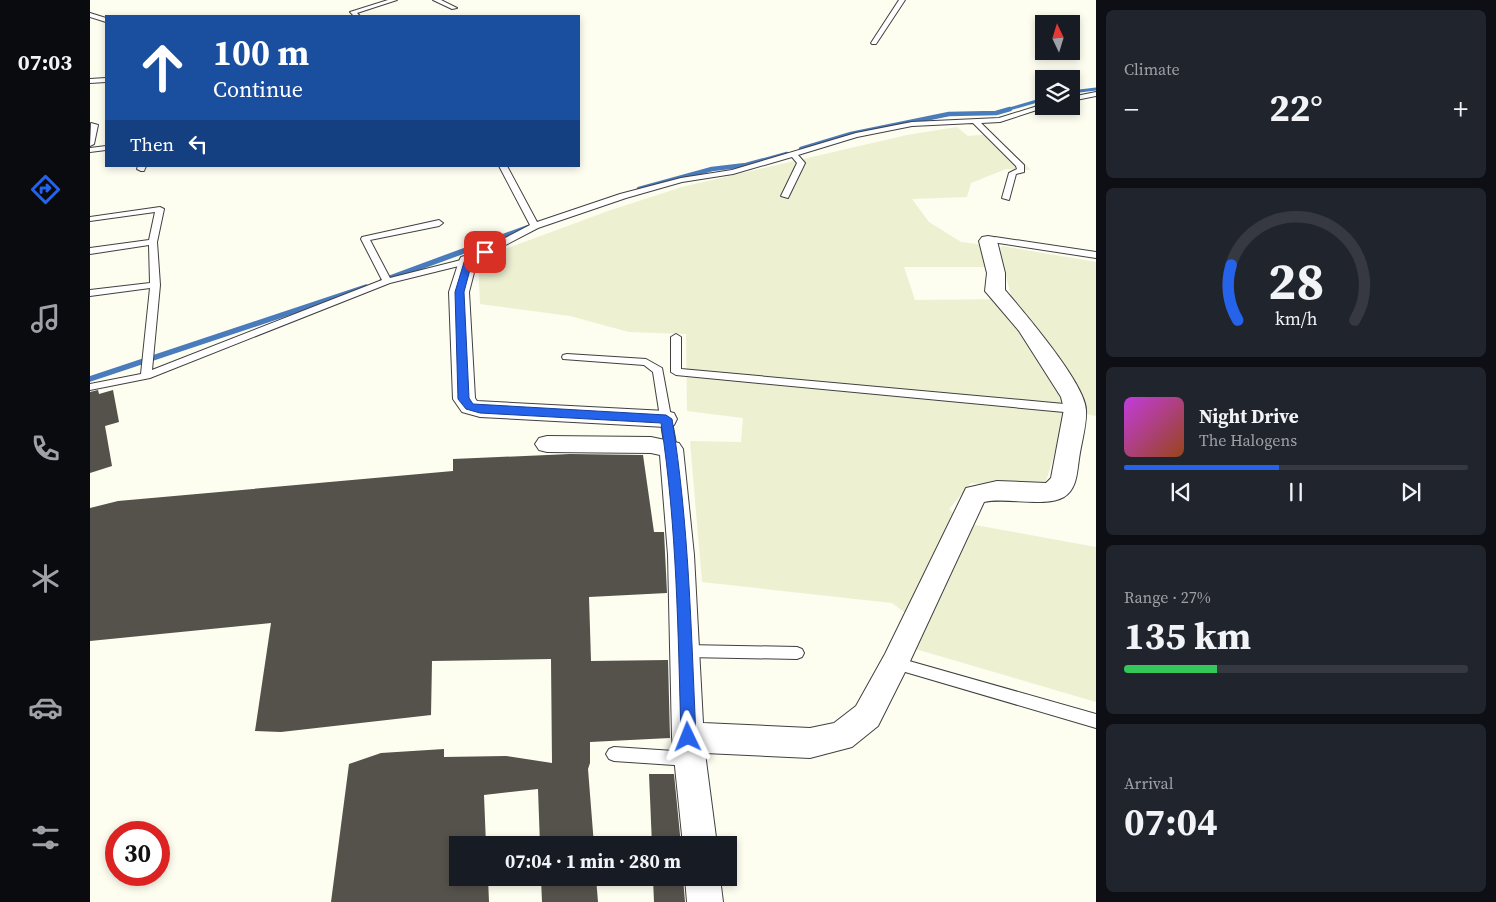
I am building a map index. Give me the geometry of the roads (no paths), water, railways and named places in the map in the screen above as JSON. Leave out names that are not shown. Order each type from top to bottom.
[{"type":"street","points":[[690,748],[810,743],[841,736],[867,716],[895,663],[975,495],[997,490],[1046,492],[1055,490],[1063,482],[1075,410],[1072,397],[1062,379],[1026,327],[995,291],[996,273],[992,240]]},
{"type":"street","points":[[468,261],[460,292],[464,399],[470,407],[666,419]]},
{"type":"street","points":[[547,444],[651,445],[671,449],[676,480],[681,547],[690,748],[699,836]]},
{"type":"street","points":[[704,886],[705,902]]},
{"type":"lane","points":[[356,15],[353,12],[394,0]]},
{"type":"lane","points":[[436,0],[454,8]]},
{"type":"lane","points":[[874,44],[902,0]]},
{"type":"lane","points":[[90,15],[105,20]]},
{"type":"lane","points":[[90,81],[105,80]]},
{"type":"lane","points":[[1080,97],[1096,94]]},
{"type":"lane","points":[[90,387],[146,376],[387,281],[468,261],[535,226],[632,193],[681,180],[732,172],[856,135],[912,124],[1000,120],[1035,109]]},
{"type":"lane","points":[[975,121],[1020,165],[1021,170],[1013,173],[1006,198]]},
{"type":"lane","points":[[90,144],[94,125]]},
{"type":"lane","points":[[90,150],[105,148]]},
{"type":"lane","points":[[785,196],[801,163],[794,155]]},
{"type":"lane","points":[[504,167],[535,226]]},
{"type":"lane","points":[[90,219],[160,210],[153,242],[155,285],[146,376]]},
{"type":"lane","points":[[387,281],[365,239],[440,223]]},
{"type":"lane","points":[[992,240],[1096,255]]},
{"type":"lane","points":[[90,251],[153,242]]},
{"type":"lane","points":[[90,293],[155,285]]},
{"type":"lane","points":[[676,337],[676,372],[1075,410]]},
{"type":"lane","points":[[566,357],[646,362],[658,370],[671,449]]},
{"type":"lane","points":[[686,651],[797,653]]},
{"type":"lane","points":[[895,663],[1096,721]]},
{"type":"lane","points":[[614,754],[690,748]]},
{"type":"waterway","points":[[1080,91],[1096,89]]},
{"type":"waterway","points":[[1006,110],[1035,102]]},
{"type":"waterway","points":[[801,149],[851,134],[949,114],[996,113],[1010,109]]},
{"type":"waterway","points":[[639,189],[712,169],[746,165],[787,154]]},
{"type":"waterway","points":[[473,247],[528,227]]},
{"type":"waterway","points":[[382,281],[477,246]]},
{"type":"waterway","points":[[90,379],[366,287]]}]
